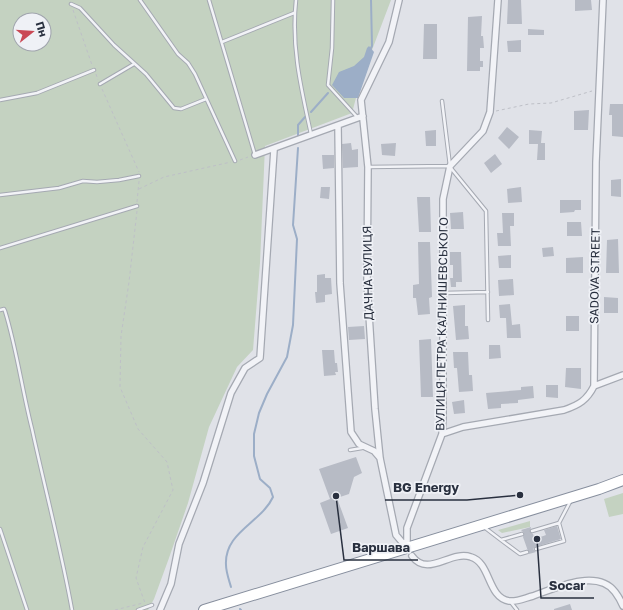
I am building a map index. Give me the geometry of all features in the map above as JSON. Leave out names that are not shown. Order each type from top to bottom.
[{"type":"highway","points":[[204,610],[223,607],[410,552],[480,525],[623,480]]},
{"type":"street","name":"ДАЧНА ВУЛИЦЯ","points":[[399,0],[389,42],[362,100],[361,117],[368,167],[367,283],[370,345],[380,458],[384,489],[396,535],[410,552]]},
{"type":"street","points":[[450,166],[482,131],[490,112],[498,0]]},
{"type":"street","name":"SADOVA STREET","points":[[594,386],[596,162],[603,0]]},
{"type":"street","points":[[255,155],[274,150],[361,117]]},
{"type":"street","points":[[338,126],[340,283],[351,432],[359,444],[374,451],[380,458]]},
{"type":"street","points":[[160,610],[170,584],[179,544],[203,484],[230,393],[245,368],[260,358],[274,150]]},
{"type":"street","name":"ВУЛИЦЯ ПЕТРА КАЛНИШЕВСЬКОГО","points":[[410,552],[407,528],[442,434],[444,293],[443,199],[450,166]]},
{"type":"street","points":[[442,434],[463,428],[564,410],[579,405],[588,397],[594,386],[623,375]]},
{"type":"street","points":[[410,552],[418,562],[426,565],[460,556],[473,558],[477,560],[485,570],[498,594],[509,601],[519,601],[584,580],[606,585],[615,592],[623,606]]},
{"type":"lane","points":[[146,0],[140,1],[178,54],[192,70],[235,161]]},
{"type":"lane","points":[[209,0],[255,155]]},
{"type":"lane","points":[[296,0],[294,13],[298,76],[312,136]]},
{"type":"lane","points":[[333,0],[332,48],[328,85],[331,90],[361,117]]},
{"type":"lane","points":[[71,4],[80,8],[134,64],[146,74],[174,108],[181,109],[206,99]]},
{"type":"lane","points":[[222,42],[294,13]]},
{"type":"lane","points":[[100,84],[134,64]]},
{"type":"lane","points":[[0,100],[37,93],[94,70]]},
{"type":"lane","points":[[442,101],[450,166],[486,211],[488,320]]},
{"type":"lane","points":[[368,167],[450,166]]},
{"type":"lane","points":[[0,195],[59,188],[83,181],[112,181],[139,176]]},
{"type":"lane","points":[[0,248],[137,206]]},
{"type":"lane","points":[[444,293],[488,292]]},
{"type":"lane","points":[[0,310],[4,309],[5,311],[14,342],[31,427],[66,576],[72,610]]},
{"type":"lane","points":[[350,450],[365,447]]},
{"type":"lane","points":[[536,549],[564,540],[559,523],[573,496]]},
{"type":"lane","points":[[532,531],[559,523]]},
{"type":"lane","points":[[480,525],[520,554],[527,552]]},
{"type":"lane","points":[[0,529],[27,610]]},
{"type":"lane","points":[[501,540],[522,534]]},
{"type":"lane","points":[[509,601],[517,610]]},
{"type":"lane","points":[[138,610],[152,606]]},
{"type":"path","points":[[71,4],[94,70],[139,170],[130,282],[120,336],[120,387],[138,429],[167,462],[173,490],[143,547],[136,578],[144,602]]},
{"type":"path","points":[[490,112],[529,104],[551,103],[599,89]]},
{"type":"path","points":[[138,189],[164,178],[255,155]]},
{"type":"path","points":[[115,610],[144,602],[152,606]]},
{"type":"green space","points":[[0,0],[391,0],[361,79],[352,113],[265,146],[260,263],[253,350],[237,367],[209,427],[188,503],[154,599],[148,610],[0,610]]},
{"type":"green space","points":[[623,493],[623,514],[609,517],[604,499]]},
{"type":"green space","points":[[530,521],[530,527],[502,533],[498,530]]},
{"type":"water","points":[[369,46],[374,52],[358,98],[344,98],[332,85],[339,72],[354,66],[364,57]]},
{"type":"building","points":[[508,0],[521,0],[522,24],[507,24]]},
{"type":"building","points":[[575,0],[591,0],[592,10],[575,11]]},
{"type":"building","points":[[482,16],[481,36],[483,36],[484,48],[480,48],[480,61],[483,61],[483,67],[480,67],[480,71],[467,71],[468,17]]},
{"type":"building","points":[[424,24],[437,24],[437,59],[423,59]]},
{"type":"building","points":[[528,29],[544,30],[544,35],[528,35]]},
{"type":"building","points":[[521,40],[521,52],[508,52],[507,41]]},
{"type":"building","points":[[610,104],[623,104],[623,137],[612,136],[612,115],[609,115]]},
{"type":"building","points":[[589,110],[588,130],[574,130],[574,111]]},
{"type":"building","points":[[507,127],[519,137],[509,149],[498,138]]},
{"type":"building","points":[[436,130],[436,146],[426,146],[425,131]]},
{"type":"building","points":[[529,130],[542,131],[541,143],[545,143],[545,160],[537,160],[538,144],[529,144]]},
{"type":"building","points":[[351,143],[352,150],[358,149],[358,167],[343,168],[342,144]]},
{"type":"building","points":[[396,143],[395,156],[382,155],[381,144]]},
{"type":"building","points":[[495,154],[502,164],[491,173],[484,163]]},
{"type":"building","points":[[322,155],[334,155],[334,168],[323,169]]},
{"type":"building","points":[[621,179],[621,197],[611,196],[611,180]]},
{"type":"building","points":[[321,187],[330,187],[329,199],[320,198]]},
{"type":"building","points":[[521,187],[522,202],[508,203],[507,189]]},
{"type":"building","points":[[417,197],[430,197],[431,232],[419,232]]},
{"type":"building","points":[[560,200],[581,200],[581,210],[560,213]]},
{"type":"building","points":[[463,212],[464,229],[451,229],[450,213]]},
{"type":"building","points":[[502,213],[514,213],[514,226],[510,226],[511,246],[498,246],[497,233],[503,233]]},
{"type":"building","points":[[567,222],[581,222],[582,236],[567,236]]},
{"type":"building","points":[[618,239],[619,273],[606,273],[607,240]]},
{"type":"building","points":[[418,242],[430,242],[432,297],[429,298],[430,314],[418,315],[416,298],[413,298],[413,285],[419,284]]},
{"type":"building","points":[[553,247],[554,256],[543,257],[542,248]]},
{"type":"building","points":[[450,252],[461,252],[462,282],[456,282],[456,287],[451,287],[450,278],[453,278],[453,265],[450,265]]},
{"type":"building","points":[[511,255],[511,268],[499,268],[498,256]]},
{"type":"building","points":[[583,257],[583,273],[566,273],[566,258]]},
{"type":"building","points":[[325,274],[325,278],[331,278],[332,294],[325,295],[325,302],[316,303],[315,292],[317,292],[317,275]]},
{"type":"building","points":[[513,279],[514,295],[499,296],[498,280]]},
{"type":"building","points":[[604,297],[618,298],[618,313],[604,313]]},
{"type":"building","points":[[510,304],[512,325],[520,324],[521,338],[507,338],[506,318],[500,318],[499,305]]},
{"type":"building","points":[[465,305],[465,326],[468,326],[469,339],[456,340],[453,306]]},
{"type":"building","points":[[566,316],[579,316],[579,331],[566,331]]},
{"type":"building","points":[[364,326],[365,339],[349,340],[348,327]]},
{"type":"building","points":[[431,339],[433,397],[421,397],[419,340]]},
{"type":"building","points":[[489,345],[500,345],[501,358],[489,359]]},
{"type":"building","points":[[322,350],[334,350],[335,363],[337,363],[338,372],[335,372],[336,375],[324,376]]},
{"type":"building","points":[[453,352],[468,352],[469,375],[472,375],[473,391],[459,392],[457,368],[454,368]]},
{"type":"building","points":[[566,368],[581,368],[581,389],[565,387]]},
{"type":"building","points":[[546,385],[558,385],[558,398],[546,397]]},
{"type":"building","points":[[533,386],[534,398],[518,400],[518,403],[501,404],[501,408],[488,409],[486,393],[521,390],[521,387]]},
{"type":"building","points":[[464,400],[465,413],[454,414],[452,402]]},
{"type":"building","points":[[356,457],[362,473],[354,477],[349,494],[337,498],[348,528],[331,534],[320,503],[330,499],[319,469]]},
{"type":"building","points":[[557,526],[561,539],[535,547],[533,549],[536,552],[529,554],[523,537],[524,533],[521,530],[531,527],[530,532],[533,534],[535,539],[546,535],[544,530]]},
{"type":"building","points":[[570,604],[572,610],[554,610],[554,609]]},
{"type":"waterway","points":[[370,50],[372,46],[371,0]]},
{"type":"waterway","points":[[311,112],[328,93]]},
{"type":"waterway","points":[[298,138],[298,125],[305,117]]},
{"type":"waterway","points":[[231,587],[226,565],[227,554],[231,544],[244,528],[260,514],[273,497],[270,488],[260,479],[254,456],[254,434],[259,413],[267,394],[287,357],[293,325],[297,239],[293,225],[298,148]]},
{"type":"place","name":"BG Energy","points":[[520,495]]},
{"type":"place","name":"Варшава","points":[[336,496]]},
{"type":"place","name":"Socar","points":[[537,539]]}]
